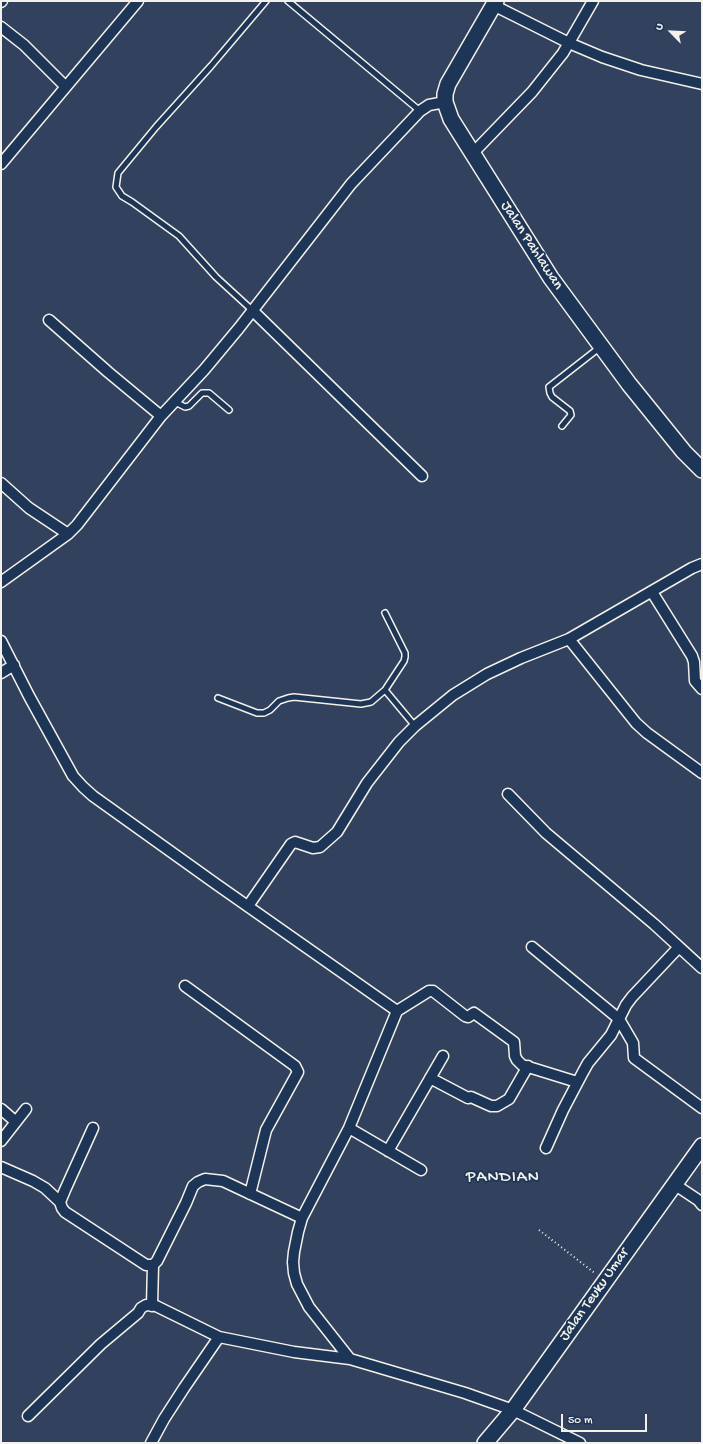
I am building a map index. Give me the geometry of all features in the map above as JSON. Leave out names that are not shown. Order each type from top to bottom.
[{"type":"main road","points":[[445,102],[445,94],[448,84],[494,3]]},
{"type":"main road","name":"Jalan Pahlawan","points":[[445,102],[451,119],[551,278],[600,347],[684,452],[702,470]]},
{"type":"main road","name":"Jalan Teuku Umar","points":[[485,1443],[513,1410],[702,1146]]},
{"type":"street","points":[[1,164],[138,1]]},
{"type":"street","points":[[473,153],[532,92],[569,43],[593,1]]},
{"type":"street","points":[[494,3],[569,43],[602,57],[641,70],[702,84]]},
{"type":"street","points":[[1,27],[24,45],[65,86]]},
{"type":"street","points":[[1,582],[68,534],[90,510],[161,416],[176,402],[204,370],[352,184],[420,111],[429,105],[445,102]]},
{"type":"street","points":[[252,310],[281,340],[422,476]]},
{"type":"street","points":[[49,320],[161,416]]},
{"type":"street","points":[[1,483],[29,508],[68,534]]},
{"type":"street","points":[[248,906],[291,844],[295,842],[313,848],[320,847],[337,832],[368,783],[399,742],[415,726],[453,695],[487,674],[521,658],[569,639],[692,568],[702,564]]},
{"type":"street","points":[[652,592],[692,656],[694,662],[695,681],[702,689]]},
{"type":"street","points":[[569,639],[636,723],[647,733],[702,772]]},
{"type":"street","points":[[1,641],[73,776],[83,787],[93,796],[397,1011]]},
{"type":"street","points":[[1,673],[14,665]]},
{"type":"street","points":[[508,794],[546,833],[702,968]]},
{"type":"street","points":[[532,947],[619,1019],[633,1042],[634,1058],[702,1108]]},
{"type":"street","points":[[546,1148],[563,1110],[588,1062],[611,1035],[622,1012],[632,997],[679,947]]},
{"type":"street","points":[[185,986],[295,1066],[298,1072],[266,1130],[250,1194]]},
{"type":"street","points":[[350,1359],[309,1307],[297,1284],[294,1273],[294,1252],[302,1218],[349,1128],[397,1011],[429,991],[433,991],[465,1016],[468,1017],[474,1013],[514,1042],[517,1060],[522,1064],[577,1082]]},
{"type":"street","points":[[388,1151],[443,1056]]},
{"type":"street","points":[[430,1078],[468,1098],[471,1097],[491,1106],[497,1106],[509,1099],[528,1066]]},
{"type":"street","points":[[1,1109],[16,1122]]},
{"type":"street","points":[[1,1141],[26,1109]]},
{"type":"street","points":[[60,1202],[93,1128]]},
{"type":"street","points":[[349,1128],[421,1170]]},
{"type":"street","points":[[1,1168],[46,1188],[60,1202],[65,1212],[139,1261],[146,1265],[153,1265]]},
{"type":"street","points":[[152,1306],[153,1265],[157,1261],[193,1186],[198,1182],[205,1179],[223,1181],[302,1218]]},
{"type":"street","points":[[674,1184],[698,1200],[702,1205]]},
{"type":"street","points":[[28,1416],[101,1344],[146,1305],[156,1306],[219,1337],[294,1352],[350,1359],[465,1393],[513,1410],[580,1443]]},
{"type":"street","points":[[151,1443],[180,1394],[219,1337]]},
{"type":"lane","points":[[252,310],[216,277],[179,236],[122,196],[116,187],[118,172],[266,1]]},
{"type":"lane","points":[[288,1],[420,111]]},
{"type":"lane","points":[[562,426],[571,414],[570,411],[552,397],[550,387],[600,347]]},
{"type":"lane","points":[[176,402],[185,407],[189,406],[202,393],[209,393],[229,410]]},
{"type":"lane","points":[[218,698],[257,713],[264,713],[270,710],[279,701],[294,697],[361,704],[371,702],[385,690],[404,661],[405,657],[405,653],[385,613]]},
{"type":"lane","points":[[385,690],[415,726]]},
{"type":"path","points":[[539,1230],[605,1281]]},
{"type":"district","name":"PANDIAN","points":[[503,1178]]}]
